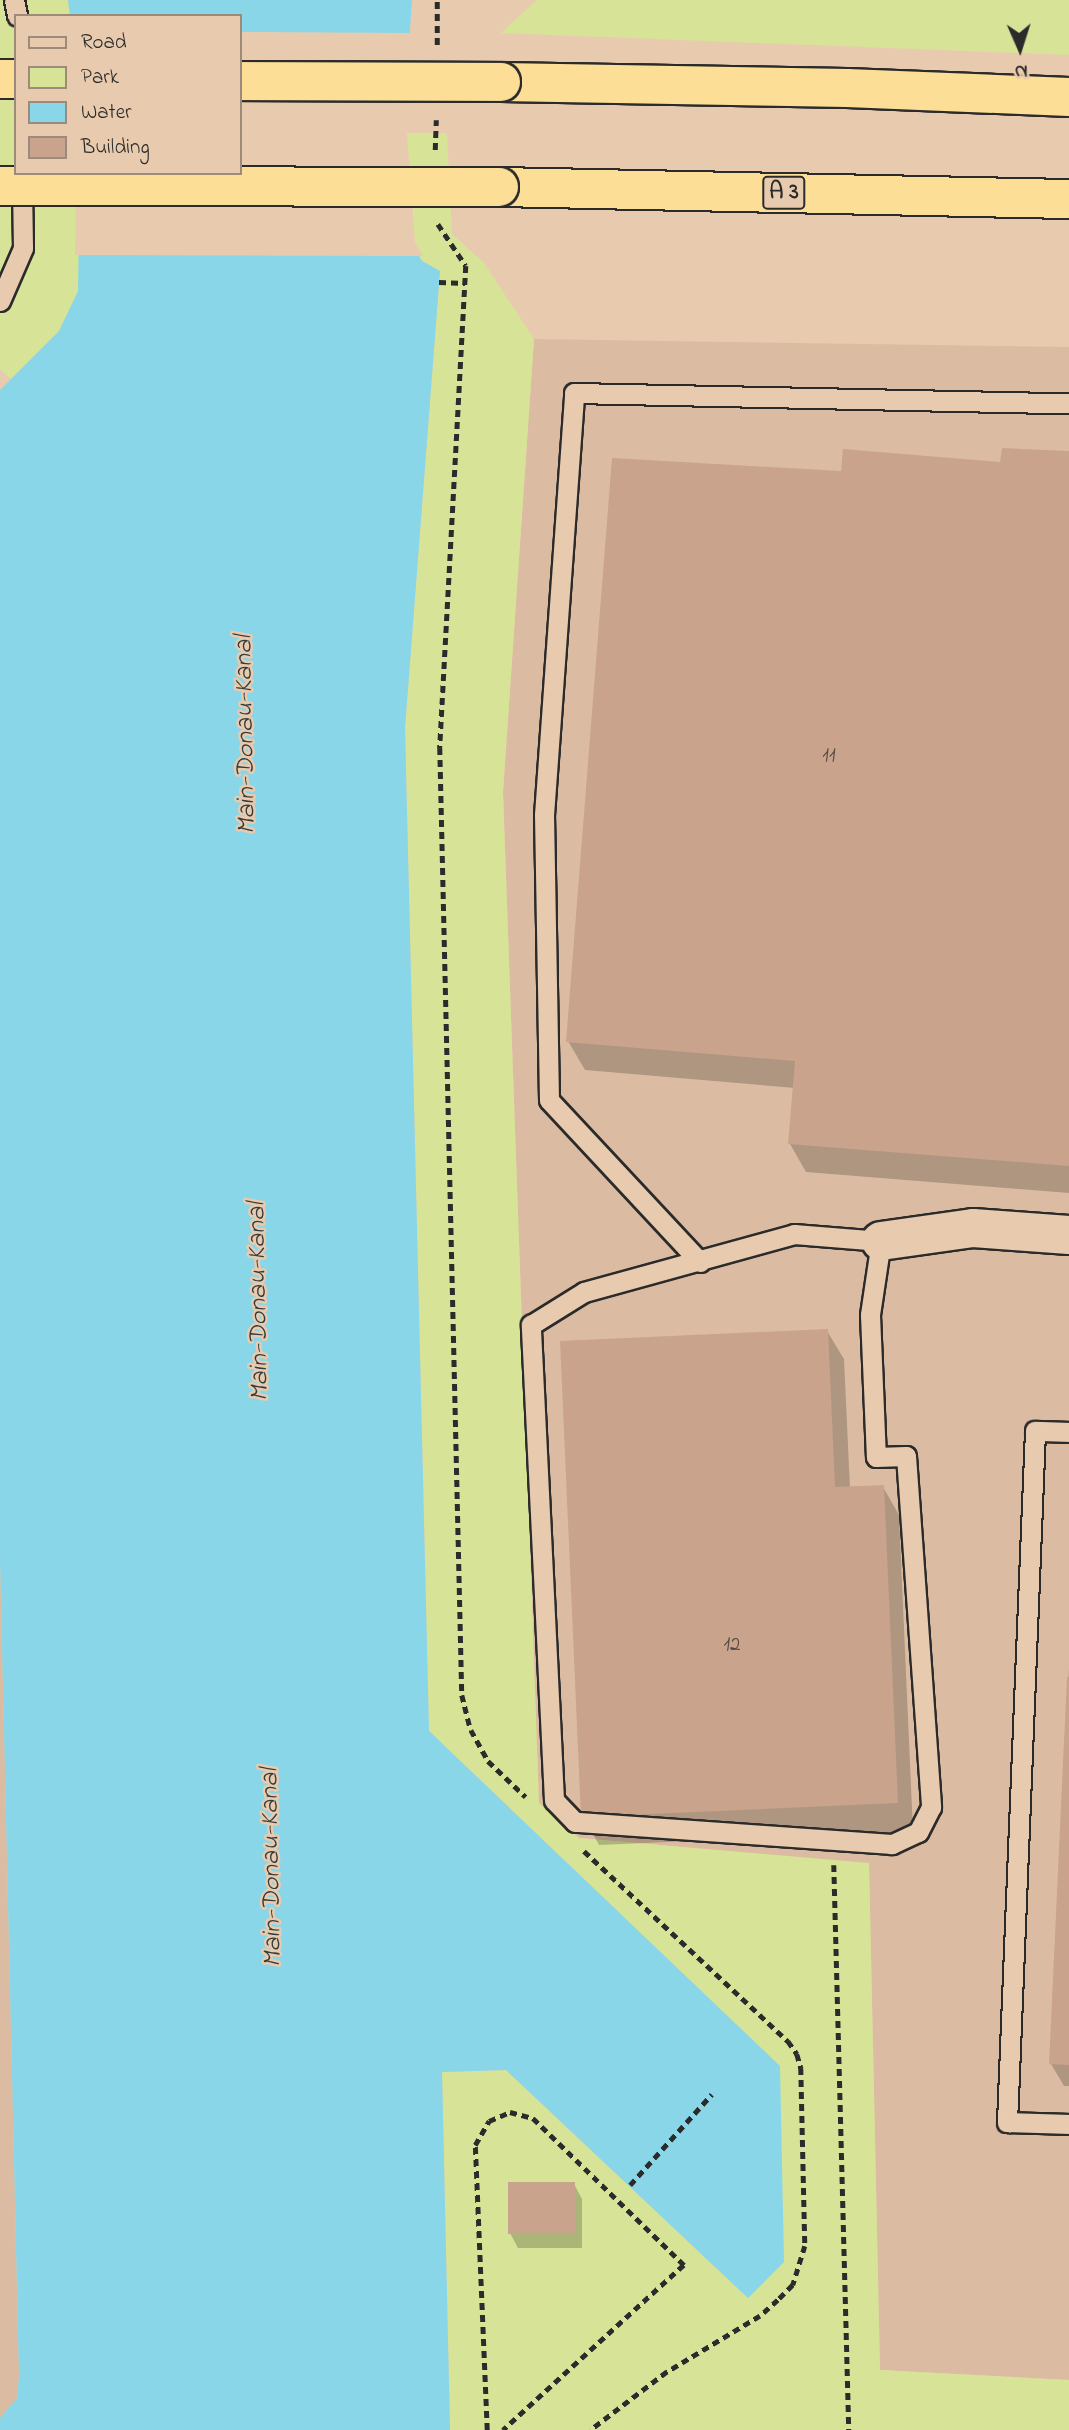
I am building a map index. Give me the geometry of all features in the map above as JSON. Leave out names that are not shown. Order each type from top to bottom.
[{"type":"highway","points":[[242,81],[847,88],[1069,97]]},
{"type":"highway","name":"A 3","points":[[0,186],[499,187],[1069,199]]},
{"type":"street","points":[[881,1241],[973,1228],[1069,1236]]},
{"type":"lane","points":[[0,301],[23,248],[22,175]]},
{"type":"lane","points":[[700,1262],[549,1100],[544,816],[574,393],[1069,403]]},
{"type":"lane","points":[[794,1234],[881,1241],[870,1315],[876,1457],[906,1456],[931,1807],[918,1832],[892,1844],[575,1822],[554,1800],[531,1325],[584,1292],[700,1262],[794,1234]]},
{"type":"lane","points":[[1069,1432],[1035,1431],[1007,2122],[1069,2124]]},
{"type":"path","points":[[434,217],[466,266],[440,748],[462,1695],[471,1730],[488,1761],[528,1798]]},
{"type":"path","points":[[439,282],[465,283]]},
{"type":"path","points":[[832,1840],[849,2430]]},
{"type":"path","points":[[578,1845],[788,2042],[797,2054],[801,2068],[804,2219],[802,2263],[793,2285],[760,2316],[667,2372],[591,2430]]},
{"type":"path","points":[[629,2185],[712,2094]]},
{"type":"path","points":[[486,2430],[475,2145],[489,2121],[510,2112],[533,2118],[684,2265],[503,2430]]},
{"type":"shaded area","points":[[534,339],[1069,347],[1069,2380],[880,2370],[869,1864],[579,1838],[539,1803],[503,792]]},
{"type":"shaded area","points":[[0,1559],[19,2376],[17,2398],[0,2418]]},
{"type":"green space","points":[[0,0],[68,0],[70,14],[14,14],[14,175],[80,175],[79,291],[59,331],[11,379],[0,369]]},
{"type":"green space","points":[[537,0],[1069,0],[1069,55],[501,33]]},
{"type":"green space","points":[[403,133],[447,133],[452,234],[484,263],[534,339],[503,792],[539,1803],[579,1838],[869,1863],[880,2370],[1069,2380],[1069,2430],[450,2430],[442,2072],[506,2070],[748,2298],[784,2262],[779,2066],[429,1731],[405,728],[440,271],[422,261],[411,243]]},
{"type":"water","name":"Main-Donau-Kanal","points":[[68,0],[412,0],[403,133],[411,243],[422,261],[440,271],[405,728],[429,1731],[780,2066],[784,2262],[748,2298],[506,2070],[442,2072],[450,2430],[0,2430],[0,2418],[17,2398],[19,2376],[0,1559],[0,390],[59,331],[78,291],[80,175],[242,175],[242,14],[70,14]]},
{"type":"pier","points":[[242,32],[413,33],[407,133],[415,242],[423,256],[75,255],[76,175],[242,175]]},
{"type":"building","points":[[1002,448],[1069,451],[1069,1166],[788,1144],[795,1061],[566,1042],[612,458],[841,471],[843,449],[1000,462]]},
{"type":"building","points":[[828,1329],[835,1487],[884,1485],[898,1803],[581,1817],[560,1341]]},
{"type":"building","points":[[1069,1677],[1069,2065],[1049,2064]]},
{"type":"building","points":[[508,2182],[575,2182],[575,2234],[508,2234]]}]
